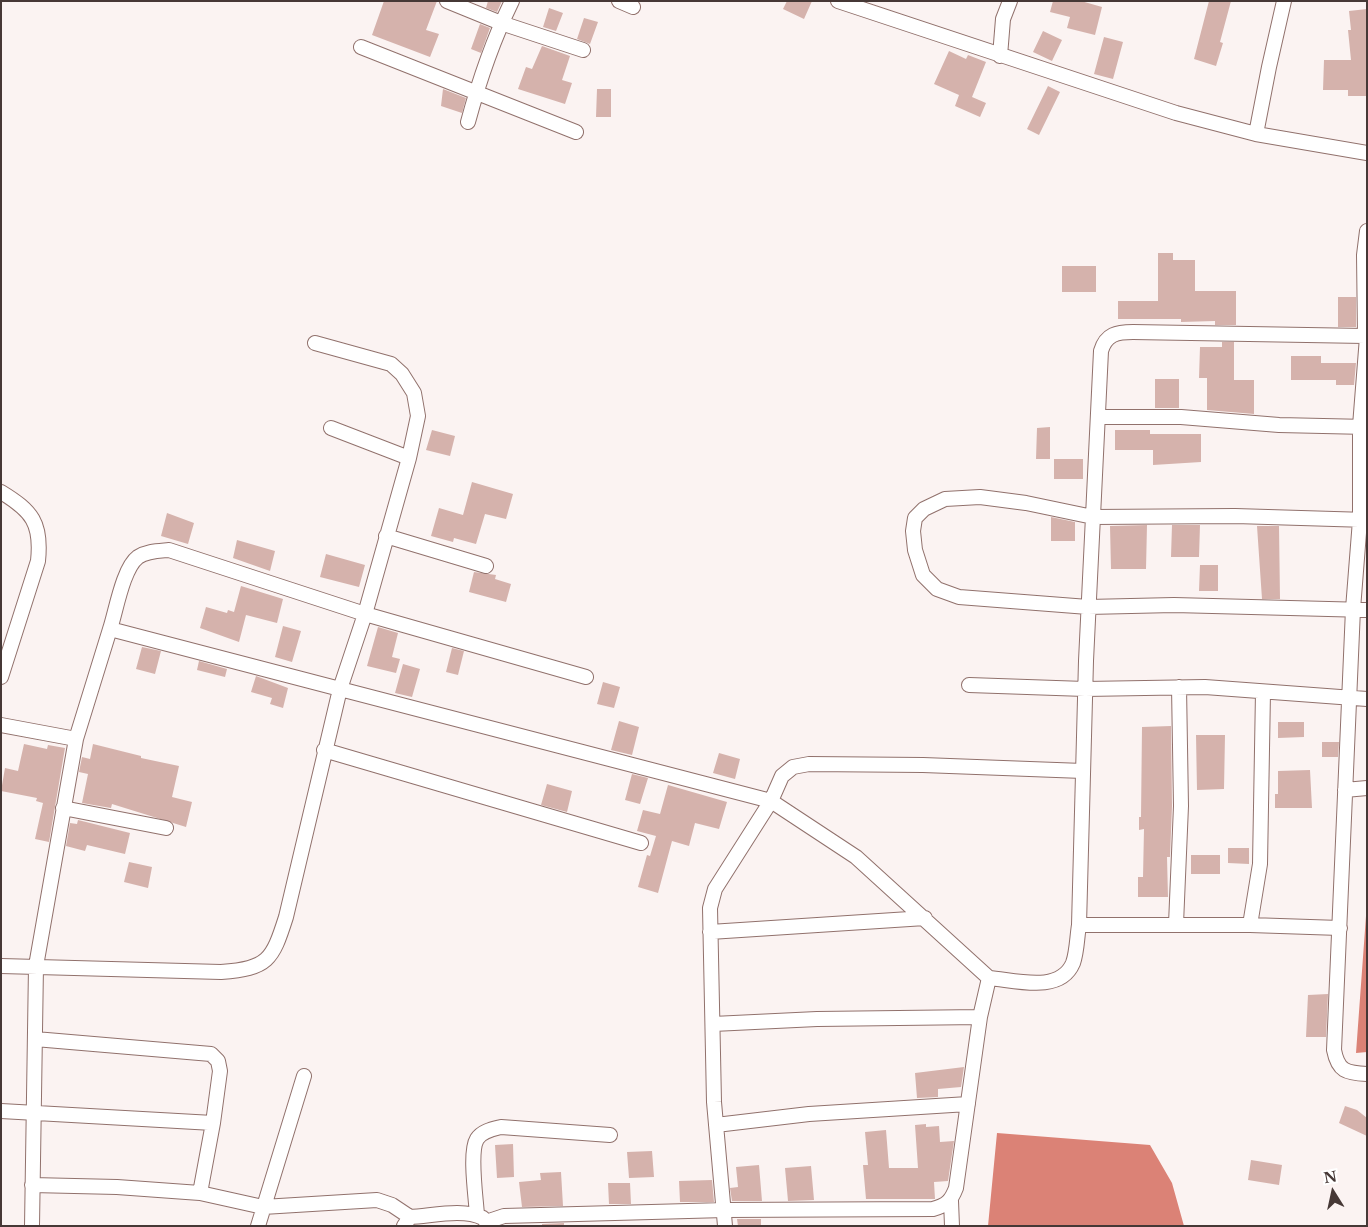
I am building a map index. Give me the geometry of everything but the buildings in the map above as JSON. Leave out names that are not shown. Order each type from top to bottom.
[{"type":"street","points":[[446,1],[501,23],[583,50]]},
{"type":"street","points":[[468,122],[476,93],[501,23],[512,1]]},
{"type":"street","points":[[619,1],[633,7]]},
{"type":"street","points":[[838,1],[866,6],[1000,56],[1176,113],[1256,134],[1367,154]]},
{"type":"street","points":[[1000,56],[1003,19],[1010,1]]},
{"type":"street","points":[[1256,134],[1268,67],[1284,1]]},
{"type":"street","points":[[361,47],[576,132]]},
{"type":"street","points":[[1367,231],[1360,609],[1350,697],[1334,1050],[1337,1062],[1343,1070],[1367,1074]]},
{"type":"street","points":[[110,629],[771,801],[856,857],[989,978],[1047,983],[1061,980],[1068,974],[1074,961],[1079,925],[1088,607],[1101,351],[1104,341],[1111,335],[1133,332],[1366,337]]},
{"type":"street","points":[[1,966],[221,972],[249,970],[266,961],[277,945],[286,917],[324,750],[340,689],[365,614],[409,458],[418,416],[414,393],[402,374],[391,364],[315,343]]},
{"type":"street","points":[[1098,417],[1181,417],[1279,425],[1363,426]]},
{"type":"street","points":[[331,428],[409,458]]},
{"type":"street","points":[[1,492],[23,506],[37,524],[40,541],[38,561],[1,677]]},
{"type":"street","points":[[1360,609],[1270,609],[1174,605],[1088,607],[959,597],[937,589],[923,575],[915,550],[912,531],[915,518],[924,509],[945,499],[980,497],[1026,503],[1093,517],[1235,516],[1363,520]]},
{"type":"street","points":[[386,536],[486,566]]},
{"type":"street","points":[[32,1226],[36,966],[76,739],[128,569],[138,557],[151,551],[169,550],[365,614],[586,677]]},
{"type":"street","points":[[969,685],[1085,689],[1206,687],[1367,699]]},
{"type":"street","points":[[1176,924],[1181,806],[1179,687]]},
{"type":"street","points":[[1250,925],[1260,864],[1263,692]]},
{"type":"street","points":[[1,725],[76,739]]},
{"type":"street","points":[[324,750],[641,843]]},
{"type":"street","points":[[725,1226],[716,1124],[710,908],[715,889],[771,801],[782,776],[793,767],[809,764],[923,765],[1083,771]]},
{"type":"street","points":[[1345,790],[1367,788]]},
{"type":"street","points":[[64,808],[166,828]]},
{"type":"street","points":[[710,932],[925,918]]},
{"type":"street","points":[[1079,925],[1176,924],[1340,928]]},
{"type":"street","points":[[952,1226],[951,1201],[956,1188],[980,1017],[989,978]]},
{"type":"street","points":[[713,1024],[818,1019],[980,1017]]},
{"type":"street","points":[[35,1039],[211,1054],[218,1061],[220,1072],[200,1193]]},
{"type":"street","points":[[258,1226],[304,1076]]},
{"type":"street","points":[[716,1124],[809,1114],[968,1104]]},
{"type":"street","points":[[1,1111],[213,1123]]},
{"type":"street","points":[[477,1215],[474,1152],[477,1140],[486,1132],[502,1127],[610,1135]]},
{"type":"street","points":[[32,1185],[117,1187],[200,1193],[263,1207],[377,1200],[392,1205],[407,1222],[461,1213],[477,1215],[488,1223],[504,1216],[725,1210],[933,1209],[944,1206],[951,1201]]},
{"type":"shaded area","points":[[1366,916],[1367,1052],[1356,1053]]},
{"type":"shaded area","points":[[997,1133],[1150,1145],[1172,1183],[1184,1226],[988,1226]]}]
